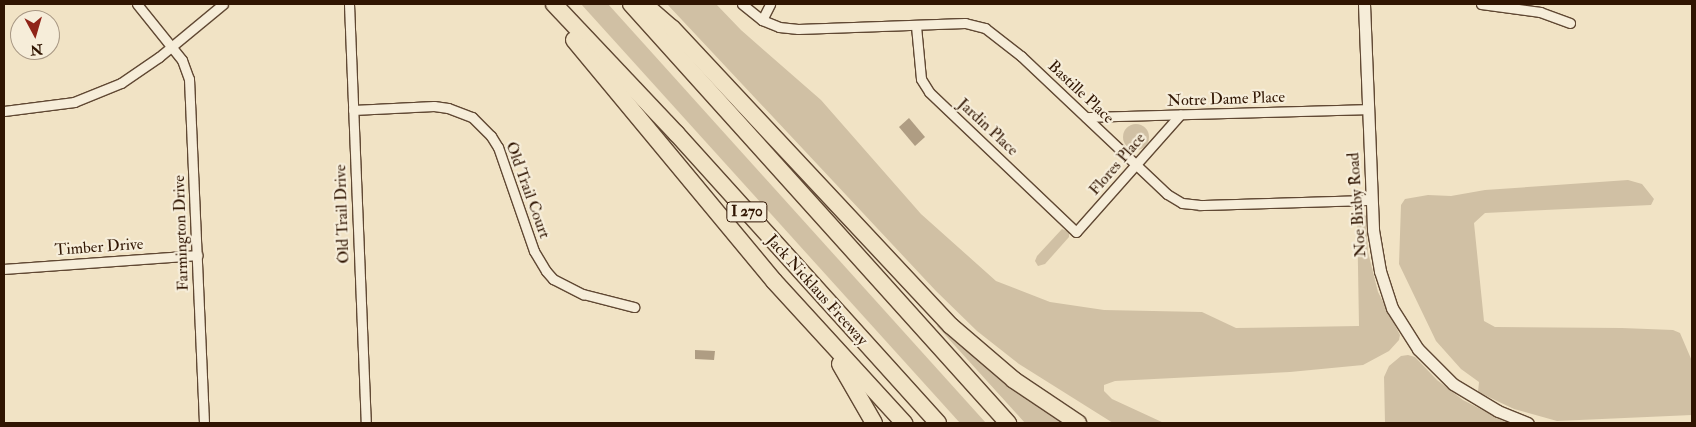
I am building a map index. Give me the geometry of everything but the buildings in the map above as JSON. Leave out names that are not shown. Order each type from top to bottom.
[{"type":"highway","points":[[544,4],[727,226],[904,423]]},
{"type":"highway","name":"Jack Nicklaus Freeway","points":[[554,4],[676,133],[938,423]]},
{"type":"highway","points":[[631,4],[1008,423]]},
{"type":"highway","points":[[644,4],[672,28],[951,326],[1014,380],[1078,423]]},
{"type":"highway","points":[[826,338],[874,423]]},
{"type":"street","name":"Farmington Drive","points":[[137,4],[172,46],[187,69],[190,79],[204,423]]},
{"type":"street","points":[[4,111],[48,107],[74,102],[121,84],[172,46],[223,4]]},
{"type":"street","name":"Old Trail Drive","points":[[349,4],[366,423]]},
{"type":"street","name":"Bastille Place","points":[[742,4],[762,20],[779,27],[798,29],[965,23],[985,28],[996,34],[1167,194],[1182,203],[1200,205],[1371,200]]},
{"type":"street","points":[[762,20],[770,4]]},
{"type":"street","name":"Noe Bixby Road","points":[[1364,4],[1374,239],[1380,271],[1392,308],[1412,341],[1428,362],[1453,384],[1498,411],[1528,423]]},
{"type":"street","points":[[1481,4],[1540,12],[1570,23]]},
{"type":"street","name":"Jardin Place","points":[[916,26],[921,79],[929,92],[1076,232]]},
{"type":"street","name":"Old Trail Court","points":[[353,110],[434,106],[448,108],[472,117],[491,136],[498,147],[534,251],[546,271],[553,279],[567,288],[634,307]]},
{"type":"street","name":"Notre Dame Place","points":[[1086,118],[1368,109]]},
{"type":"street","name":"Flores Place","points":[[1076,232],[1180,116]]},
{"type":"street","name":"Timber Drive","points":[[4,269],[197,255]]},
{"type":"shaded area","points":[[581,4],[608,4],[986,423],[960,423]]},
{"type":"shaded area","points":[[667,4],[716,4],[741,30],[821,100],[921,214],[996,281],[1050,302],[1104,310],[1202,312],[1236,328],[1359,326],[1357,209],[1366,216],[1368,252],[1378,292],[1400,335],[1399,340],[1389,351],[1363,365],[1290,372],[1115,381],[1104,385],[1104,391],[1112,399],[1164,423],[1113,423],[1019,364],[977,331],[936,291]]},
{"type":"shaded area","points":[[909,118],[925,137],[915,146],[899,127]]},
{"type":"shaded area","points":[[1136,124],[1145,128],[1149,137],[1145,146],[1136,150],[1127,146],[1123,137],[1127,128]]},
{"type":"shaded area","points":[[1628,180],[1642,184],[1654,199],[1651,205],[1485,213],[1474,223],[1484,321],[1495,327],[1622,328],[1673,330],[1680,333],[1692,361],[1692,415],[1557,421],[1514,409],[1478,392],[1479,382],[1461,369],[1436,341],[1399,264],[1401,205],[1405,199],[1428,195],[1451,196],[1485,190]]},
{"type":"shaded area","points":[[1062,229],[1069,232],[1069,237],[1045,264],[1038,266],[1035,261],[1037,256]]},
{"type":"shaded area","points":[[939,324],[1027,398],[1064,423],[1025,423],[937,326]]},
{"type":"shaded area","points":[[695,350],[715,351],[714,360],[695,359]]},
{"type":"shaded area","points":[[1401,356],[1415,357],[1437,380],[1463,400],[1508,423],[1385,423],[1384,377],[1389,366]]}]
